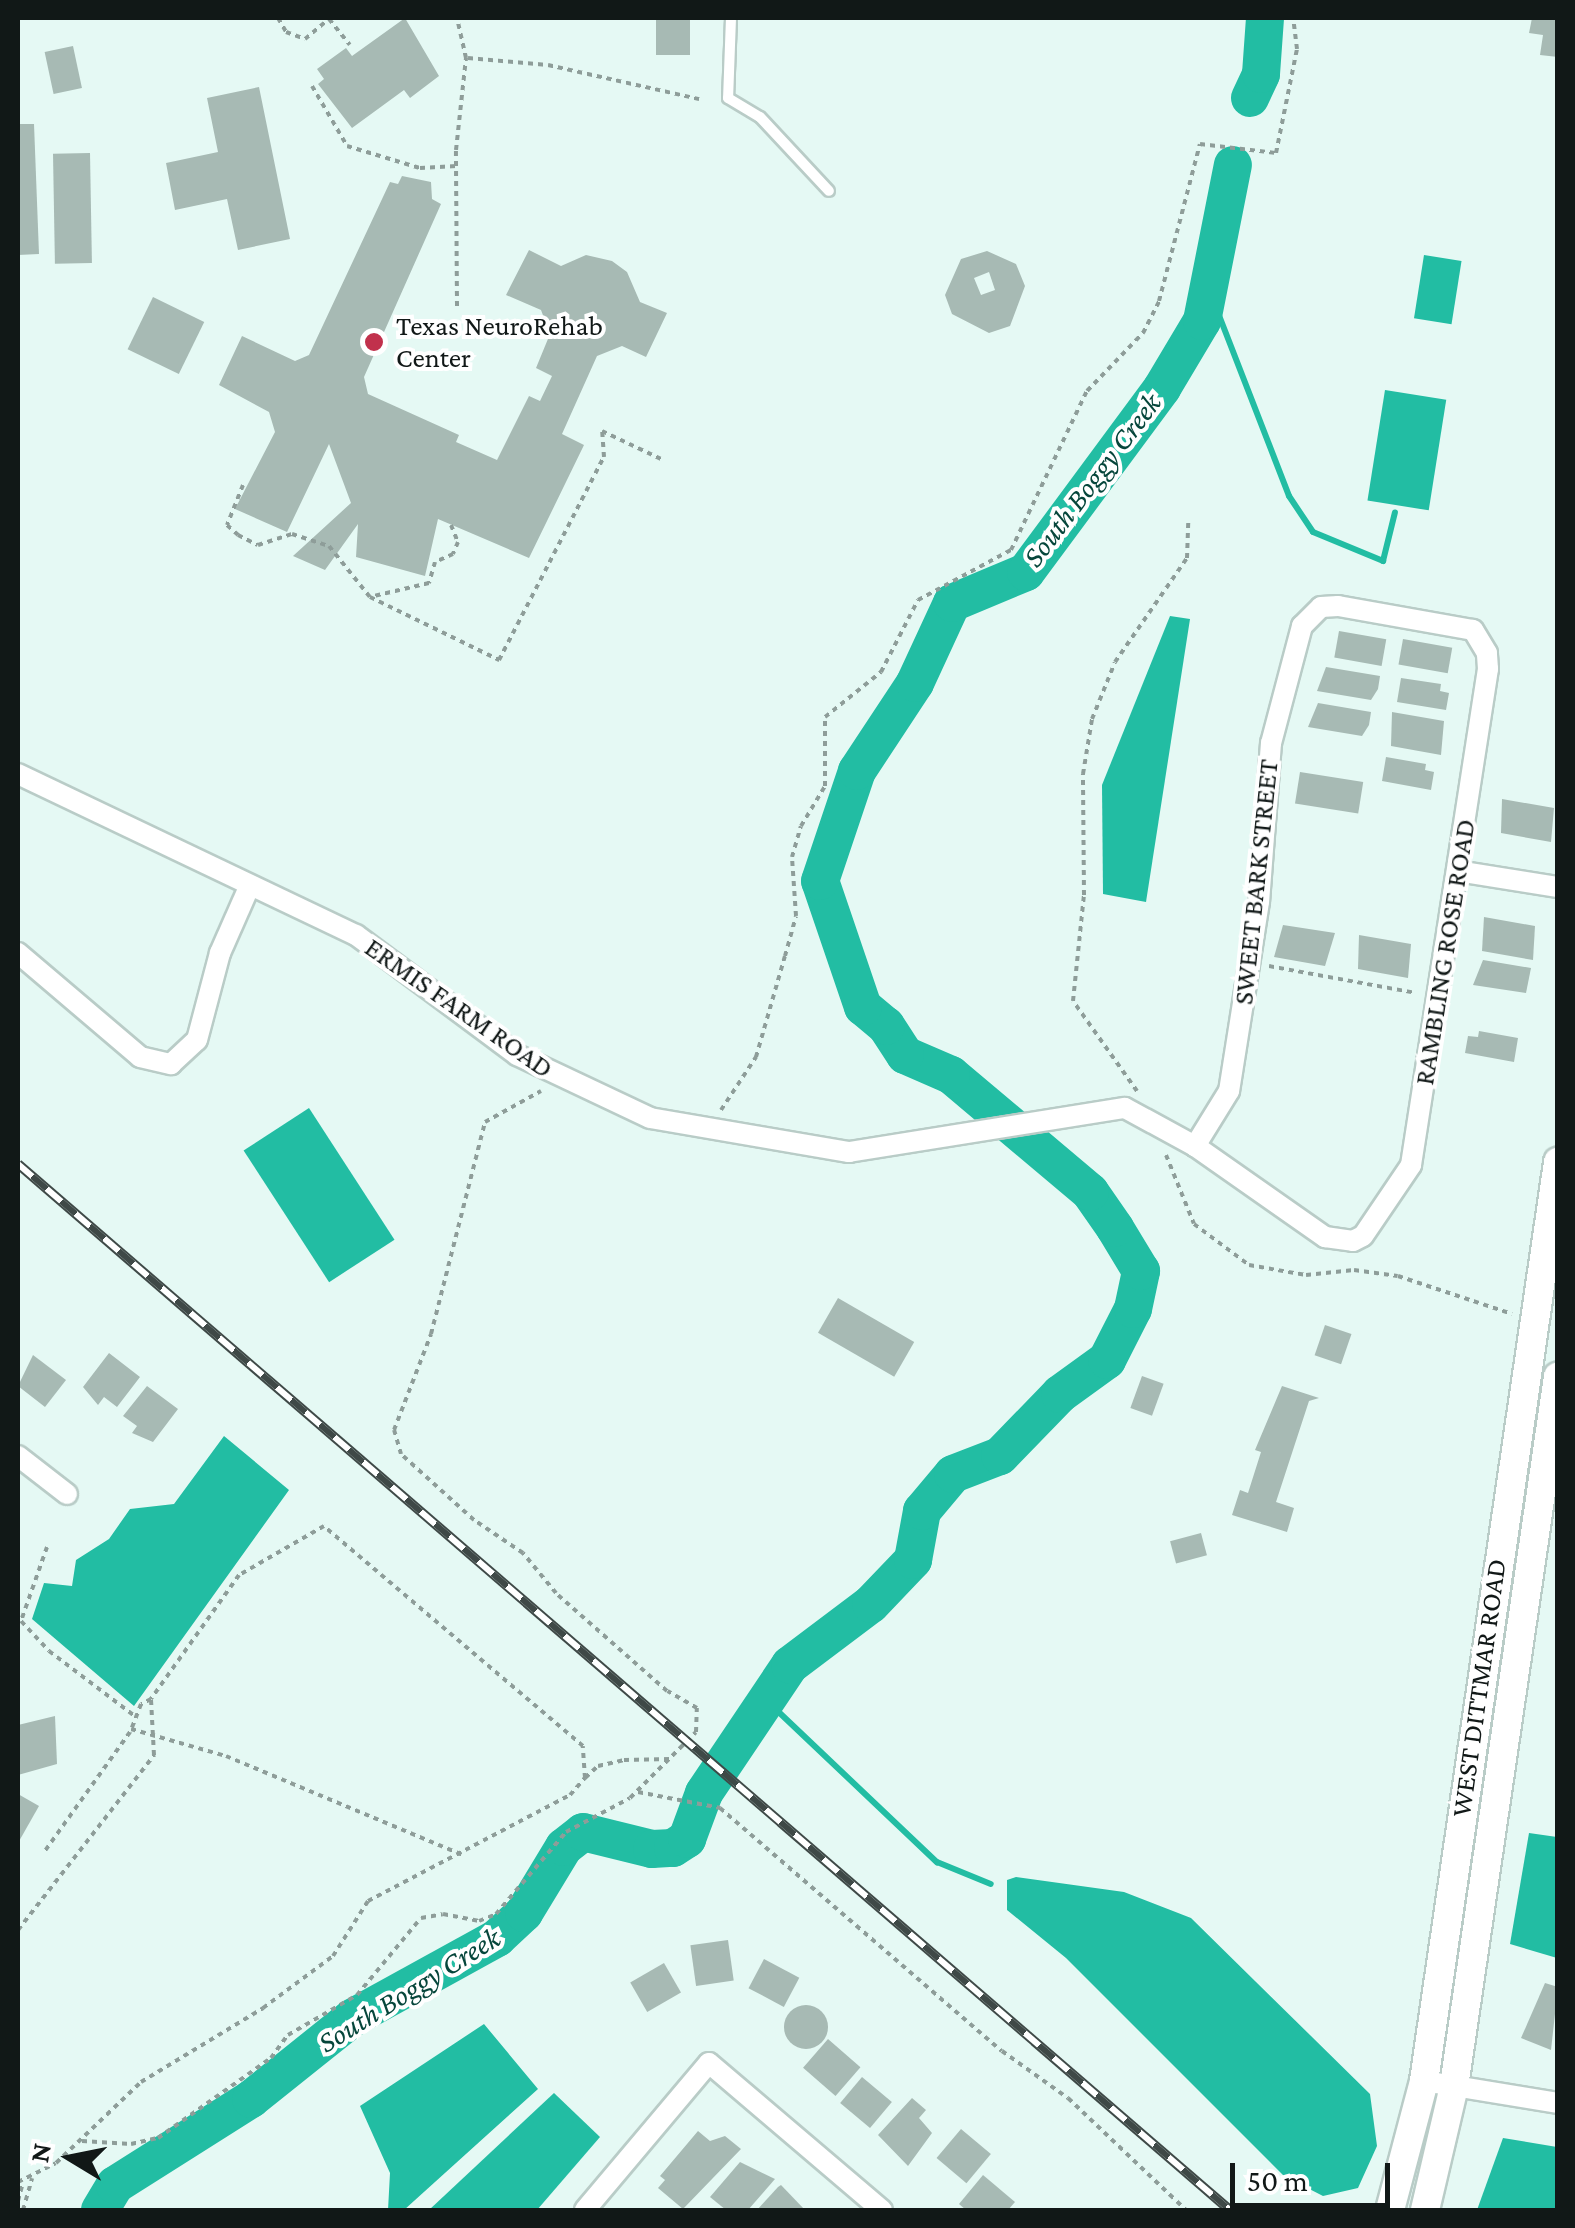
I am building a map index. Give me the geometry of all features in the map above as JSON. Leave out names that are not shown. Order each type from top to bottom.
[{"type":"street","name":"RAMBLING ROSE ROAD","points":[[1311,614],[1338,606],[1461,625],[1482,639],[1487,653],[1411,1165],[1363,1236]]},
{"type":"street","name":"SWEET BARK STREET","points":[[1195,1146],[1228,1091],[1259,902],[1274,730],[1311,614]]},
{"type":"street","name":"ERMIS FARM ROAD","points":[[18,774],[388,953],[476,1026],[572,1086],[650,1118],[823,1150],[885,1146],[1102,1110],[1138,1112],[1195,1146],[1325,1237],[1363,1236]]},
{"type":"street","points":[[1457,871],[1558,887]]},
{"type":"street","points":[[18,953],[140,1057],[171,1064],[197,1040],[220,953],[250,885]]},
{"type":"street","name":"WEST DITTMAR ROAD","points":[[1390,2210],[1424,2081],[1546,1310],[1558,1162]]},
{"type":"street","name":"WEST DITTMAR ROAD","points":[[1424,2210],[1454,2086],[1558,1378]]},
{"type":"street","points":[[18,1456],[67,1494]]},
{"type":"street","points":[[585,2210],[709,2062],[882,2210]]},
{"type":"street","points":[[1424,2081],[1558,2103]]},
{"type":"lane","points":[[731,18],[728,98],[760,116],[829,191]]},
{"type":"path","points":[[278,18],[286,32],[305,39],[329,19],[350,45]]},
{"type":"path","points":[[457,18],[466,58],[457,166],[457,306]]},
{"type":"path","points":[[696,1127],[735,1094],[756,1058],[796,916],[792,857],[801,826],[825,786],[825,717],[881,672],[918,600],[1011,550],[1087,391],[1143,333],[1158,301],[1200,144],[1276,153],[1298,49],[1293,18]]},
{"type":"path","points":[[466,58],[548,65],[699,99]]},
{"type":"path","points":[[312,86],[346,146],[420,168],[457,166]]},
{"type":"path","points":[[243,486],[227,525],[238,535],[258,545],[292,534],[328,546],[370,597],[499,660],[604,457],[602,431],[663,460]]},
{"type":"path","points":[[1137,1090],[1073,1001],[1084,895],[1083,774],[1092,719],[1115,662],[1187,558],[1188,521]]},
{"type":"path","points":[[370,597],[428,583],[435,562],[453,554],[458,542],[451,525]]},
{"type":"path","points":[[1262,965],[1421,994]]},
{"type":"path","points":[[82,2141],[131,2144],[158,2138],[271,2058],[288,2035],[357,1995],[421,1918],[443,1914],[480,1921],[496,1914],[566,1832],[636,1792],[696,1732],[697,1708],[667,1691],[556,1592],[523,1553],[474,1520],[402,1454],[394,1430],[431,1334],[484,1122],[530,1094],[551,1093]]},
{"type":"path","points":[[44,1852],[239,1575],[324,1526],[583,1746],[585,1778]]},
{"type":"path","points":[[46,1547],[21,1621],[49,1652],[136,1718]]},
{"type":"path","points":[[18,1930],[154,1755],[157,1736],[151,1700]]},
{"type":"path","points":[[132,1729],[226,1756],[462,1855]]},
{"type":"path","points":[[18,2201],[21,2181],[32,2178],[82,2141],[141,2082],[263,2008],[334,1956],[368,1901],[570,1795],[598,1766],[624,1760],[671,1760]]},
{"type":"path","points":[[636,1792],[720,1808],[1002,2051],[1068,2098],[1186,2210]]},
{"type":"path","points":[[23,2210],[32,2178]]},
{"type":"shaded area","points":[[1424,255],[1462,261],[1452,324],[1414,318]]},
{"type":"shaded area","points":[[1385,390],[1446,400],[1429,510],[1367,501]]},
{"type":"shaded area","points":[[1170,616],[1190,619],[1146,902],[1103,894],[1102,785]]},
{"type":"shaded area","points":[[309,1108],[395,1240],[329,1282],[244,1150]]},
{"type":"shaded area","points":[[224,1436],[289,1490],[134,1706],[32,1619],[44,1583],[72,1586],[76,1560],[109,1539],[130,1509],[174,1504]]},
{"type":"shaded area","points":[[1529,1833],[1557,1837],[1557,1958],[1510,1944]]},
{"type":"shaded area","points":[[1016,1877],[1124,1892],[1191,1918],[1370,2094],[1377,2146],[1358,2188],[1323,2196],[1284,2176],[1066,1958],[1007,1910],[1007,1880]]},
{"type":"shaded area","points":[[484,2024],[538,2089],[404,2210],[388,2210],[390,2173],[360,2106]]},
{"type":"shaded area","points":[[554,2093],[600,2137],[537,2210],[429,2210]]},
{"type":"shaded area","points":[[1503,2138],[1557,2147],[1557,2210],[1477,2210]]},
{"type":"building","points":[[405,18],[439,76],[410,98],[404,90],[352,128],[318,84],[324,79],[317,69],[346,48],[352,56]]},
{"type":"building","points":[[656,18],[690,18],[690,55],[656,55]]},
{"type":"building","points":[[1532,18],[1558,18],[1558,57],[1540,55],[1543,35],[1529,33]]},
{"type":"building","points":[[73,46],[82,88],[54,94],[45,52]]},
{"type":"building","points":[[259,87],[290,239],[238,250],[227,199],[175,210],[166,163],[218,152],[207,98]]},
{"type":"building","points":[[18,124],[34,124],[39,254],[18,255]]},
{"type":"building","points":[[90,153],[92,263],[55,264],[53,154]]},
{"type":"building","points":[[402,176],[431,182],[432,199],[441,204],[364,377],[368,394],[459,435],[456,442],[497,460],[529,396],[540,401],[552,376],[536,368],[550,334],[541,310],[506,295],[529,250],[561,266],[586,255],[612,261],[627,272],[640,302],[667,313],[646,357],[622,346],[597,356],[562,434],[584,445],[529,558],[438,519],[425,576],[356,557],[358,524],[325,570],[293,556],[351,503],[329,444],[287,532],[235,509],[275,432],[269,412],[219,385],[242,336],[295,361],[309,355],[390,182],[398,184]]},
{"type":"building","points":[[987,251],[1016,264],[1025,286],[1010,326],[989,333],[952,314],[945,295],[961,259]],"holes":[[[989,272],[995,290],[981,295],[974,278]]]},
{"type":"building","points":[[153,297],[204,322],[179,374],[128,349]]},
{"type":"building","points":[[1339,631],[1386,639],[1382,666],[1334,658]]},
{"type":"building","points":[[1403,639],[1452,648],[1448,673],[1398,665]]},
{"type":"building","points":[[1326,667],[1380,676],[1378,689],[1371,700],[1317,691]]},
{"type":"building","points":[[1401,678],[1441,684],[1440,691],[1449,693],[1446,710],[1397,702]]},
{"type":"building","points":[[1318,703],[1371,712],[1369,725],[1362,736],[1308,727]]},
{"type":"building","points":[[1392,712],[1444,721],[1441,755],[1391,746]]},
{"type":"building","points":[[1386,757],[1426,764],[1425,770],[1434,772],[1431,790],[1382,781]]},
{"type":"building","points":[[1300,772],[1363,782],[1358,814],[1295,804]]},
{"type":"building","points":[[1502,799],[1554,808],[1551,842],[1501,833]]},
{"type":"building","points":[[1484,917],[1535,926],[1533,960],[1482,951]]},
{"type":"building","points":[[1283,925],[1335,933],[1325,966],[1274,957]]},
{"type":"building","points":[[1359,935],[1411,944],[1408,978],[1358,969]]},
{"type":"building","points":[[1483,960],[1531,968],[1526,993],[1473,985]]},
{"type":"building","points":[[1479,1031],[1518,1038],[1514,1062],[1465,1053],[1468,1036],[1478,1037]]},
{"type":"building","points":[[838,1298],[914,1342],[894,1377],[818,1333]]},
{"type":"building","points":[[1325,1325],[1351,1334],[1341,1364],[1315,1355]]},
{"type":"building","points":[[109,1353],[140,1377],[117,1407],[104,1397],[98,1405],[83,1387]]},
{"type":"building","points":[[33,1355],[66,1380],[45,1407],[18,1386]]},
{"type":"building","points":[[1142,1376],[1164,1384],[1152,1416],[1130,1408]]},
{"type":"building","points":[[147,1386],[178,1409],[153,1442],[132,1433],[137,1426],[123,1416]]},
{"type":"building","points":[[1282,1386],[1319,1398],[1309,1401],[1276,1502],[1294,1508],[1287,1532],[1232,1515],[1240,1490],[1248,1493],[1261,1452],[1255,1450]]},
{"type":"building","points":[[1201,1533],[1207,1555],[1176,1563],[1170,1541]]},
{"type":"building","points":[[55,1716],[57,1764],[18,1775],[18,1725]]},
{"type":"building","points":[[18,1794],[39,1806],[18,1843]]},
{"type":"building","points":[[728,1940],[734,1981],[696,1986],[690,1945]]},
{"type":"building","points":[[764,1959],[799,1978],[784,2007],[749,1988]]},
{"type":"building","points":[[664,1963],[681,1992],[647,2012],[630,1982]]},
{"type":"building","points":[[1545,1983],[1558,1987],[1551,2050],[1521,2038]]},
{"type":"building","points":[[806,2005],[822,2011],[828,2027],[822,2043],[806,2049],[790,2043],[784,2027],[790,2011]]},
{"type":"building","points":[[828,2039],[860,2067],[836,2096],[803,2068]]},
{"type":"building","points":[[862,2077],[892,2102],[870,2128],[840,2103]]},
{"type":"building","points":[[912,2098],[926,2110],[919,2118],[932,2133],[908,2166],[878,2135]]},
{"type":"building","points":[[961,2129],[991,2154],[966,2183],[937,2158]]},
{"type":"building","points":[[698,2131],[710,2141],[725,2136],[741,2149],[683,2209],[658,2188],[665,2180],[660,2176]]},
{"type":"building","points":[[740,2162],[775,2179],[748,2210],[726,2210],[710,2197]]},
{"type":"building","points":[[983,2175],[1015,2202],[1008,2210],[966,2210],[959,2204]]},
{"type":"building","points":[[781,2185],[805,2210],[757,2210],[778,2187]]},
{"type":"waterway","name":"South Boggy Creek","points":[[1250,98],[1261,74],[1265,18]]},
{"type":"waterway","name":"South Boggy Creek","points":[[100,2210],[115,2185],[251,2099],[352,2018],[497,1938],[524,1913],[564,1847],[583,1832],[652,1849],[673,1848],[687,1839],[704,1793],[790,1665],[871,1604],[913,1560],[922,1511],[953,1474],[1000,1456],[1060,1394],[1107,1360],[1133,1309],[1141,1271],[1090,1192],[951,1075],[905,1055],[886,1026],[863,1007],[820,881],[857,771],[915,683],[952,603],[1026,572],[1162,388],[1202,321],[1233,165]]},
{"type":"waterway","points":[[1208,287],[1289,496],[1313,532],[1383,561],[1395,512]]},
{"type":"waterway","points":[[766,1700],[937,1862],[991,1884]]},
{"type":"railway","points":[[18,1164],[1230,2210]]},
{"type":"place","name":"Texas NeuroRehab Center","points":[[374,342]]}]
